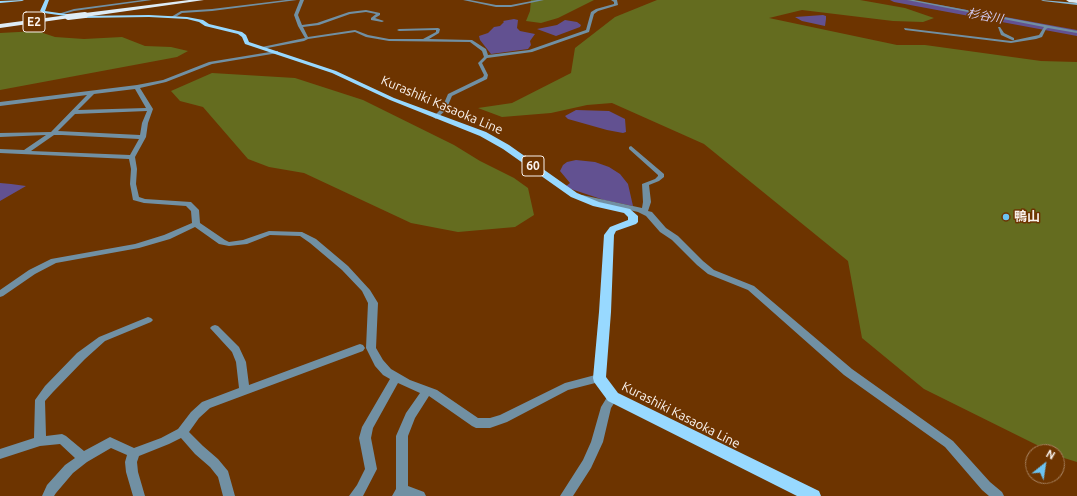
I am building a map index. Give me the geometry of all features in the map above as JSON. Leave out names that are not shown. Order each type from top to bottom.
[{"type":"highway","name":"E2","points":[[82,15],[188,0]]},
{"type":"highway","name":"E2","points":[[0,25],[201,0]]},
{"type":"highway","points":[[1069,0],[1077,2]]},
{"type":"main road","points":[[0,2],[22,0]]},
{"type":"main road","name":"Kurashiki Kasaoka Line","points":[[47,0],[42,11],[64,16],[173,17],[196,20],[207,25],[240,33],[244,36],[247,43],[334,72],[392,100],[483,134],[506,146],[574,195],[596,204],[628,211],[633,216],[633,222],[613,229],[609,235],[605,312],[598,378],[613,397],[813,496]]},
{"type":"main road","points":[[1043,0],[1077,2]]},
{"type":"street","points":[[64,16],[74,10],[150,0]]},
{"type":"street","points":[[173,17],[181,12],[212,10],[295,0]]},
{"type":"street","points":[[302,0],[296,14],[300,26],[307,38]]},
{"type":"street","points":[[465,0],[496,6],[511,6],[542,0]]},
{"type":"street","points":[[436,117],[444,109],[450,94],[485,78],[486,75],[480,63],[486,57],[530,51],[588,30],[592,13],[597,10],[616,5],[616,1],[613,0]]},
{"type":"street","points":[[909,0],[922,1],[1077,32]]},
{"type":"street","points":[[300,26],[318,24],[350,13],[366,11],[379,14],[372,19],[382,21]]},
{"type":"street","points":[[905,28],[992,40],[1018,41],[1041,36],[1046,27]]},
{"type":"street","points":[[999,28],[1002,34],[1018,41]]},
{"type":"street","points":[[399,30],[438,29],[438,32],[424,40]]},
{"type":"street","points":[[264,48],[304,40],[307,38],[355,31],[376,39],[470,41],[484,50],[486,57]]},
{"type":"street","points":[[0,104],[137,87],[164,81],[211,63],[276,52]]},
{"type":"street","points":[[137,87],[150,109]]},
{"type":"street","points":[[25,152],[53,133],[93,92]]},
{"type":"street","points":[[74,112],[150,109]]},
{"type":"street","points":[[150,109],[145,123],[143,137],[132,157],[134,169],[133,184],[136,198],[144,201],[188,204],[195,210],[196,224]]},
{"type":"street","points":[[0,135],[53,133],[143,137]]},
{"type":"street","points":[[631,148],[661,174],[657,180],[645,184],[647,202],[644,212]]},
{"type":"street","points":[[0,151],[132,157]]},
{"type":"street","points":[[574,195],[649,214],[662,230],[675,238],[700,264],[711,272],[751,288],[848,372],[949,444],[974,470],[986,486],[998,496]]},
{"type":"street","points":[[0,294],[32,272],[54,261],[136,246],[167,237],[196,224]]},
{"type":"street","points":[[196,224],[222,242],[229,244],[244,242],[270,233],[302,234],[313,241],[345,268],[366,290],[373,303],[371,348],[379,363],[387,372],[406,383],[433,393],[476,423],[490,423],[503,420],[565,387],[598,378]]},
{"type":"street","points":[[40,441],[40,400],[49,389],[81,356],[102,339],[148,320]]},
{"type":"street","points":[[215,328],[236,350],[241,362],[245,391]]},
{"type":"street","points":[[48,496],[50,488],[69,469],[83,458],[110,442],[134,453],[165,441],[182,432],[206,405],[360,348]]},
{"type":"street","points":[[355,496],[361,489],[371,469],[365,438],[368,427],[396,378]]},
{"type":"street","points":[[420,496],[400,493],[402,436],[410,416],[427,391]]},
{"type":"street","points":[[566,496],[587,464],[597,442],[606,407],[613,397]]},
{"type":"street","points":[[182,432],[214,463],[224,475],[229,496]]},
{"type":"street","points":[[0,454],[40,441],[62,439],[83,458]]},
{"type":"street","points":[[134,453],[131,462],[132,472],[139,496]]},
{"type":"green space","points":[[531,0],[594,0],[558,18],[541,23],[526,21],[530,11]]},
{"type":"green space","points":[[657,0],[860,0],[905,8],[934,18],[923,22],[893,21],[802,10],[769,18],[897,45],[925,45],[1041,61],[1077,62],[1077,462],[1065,458],[1065,444],[1035,444],[924,389],[862,338],[848,261],[704,144],[612,103],[587,105],[551,113],[502,117],[478,108],[512,103],[571,73],[575,48],[615,17]]},
{"type":"green space","points":[[37,31],[55,37],[84,39],[122,37],[145,46],[171,47],[188,51],[177,57],[0,90],[0,33]]},
{"type":"green space","points":[[212,73],[295,78],[363,100],[454,145],[480,161],[514,178],[528,188],[534,215],[515,227],[458,232],[411,223],[304,173],[269,167],[248,159],[203,107],[180,101],[171,91]]},
{"type":"shaded area","points":[[826,16],[825,26],[802,21],[795,17]]},
{"type":"shaded area","points":[[514,19],[518,20],[517,28],[520,31],[535,34],[530,41],[531,45],[528,49],[491,54],[480,40],[479,36],[488,33],[494,27],[500,26],[504,22],[503,21]]},
{"type":"shaded area","points":[[565,20],[577,22],[581,25],[580,27],[556,36],[537,29],[557,25]]},
{"type":"shaded area","points":[[576,110],[609,111],[625,119],[626,132],[623,133],[607,130],[568,119],[565,116]]},
{"type":"shaded area","points":[[576,160],[595,162],[609,167],[620,174],[628,184],[633,206],[604,200],[565,187],[570,183],[560,171],[563,165],[567,162]]},
{"type":"shaded area","points":[[0,183],[11,184],[26,186],[0,201]]},
{"type":"waterway","name":"杉谷川","points":[[894,0],[1077,33]]},
{"type":"place","name":"鴨山","points":[[1006,217]]}]
